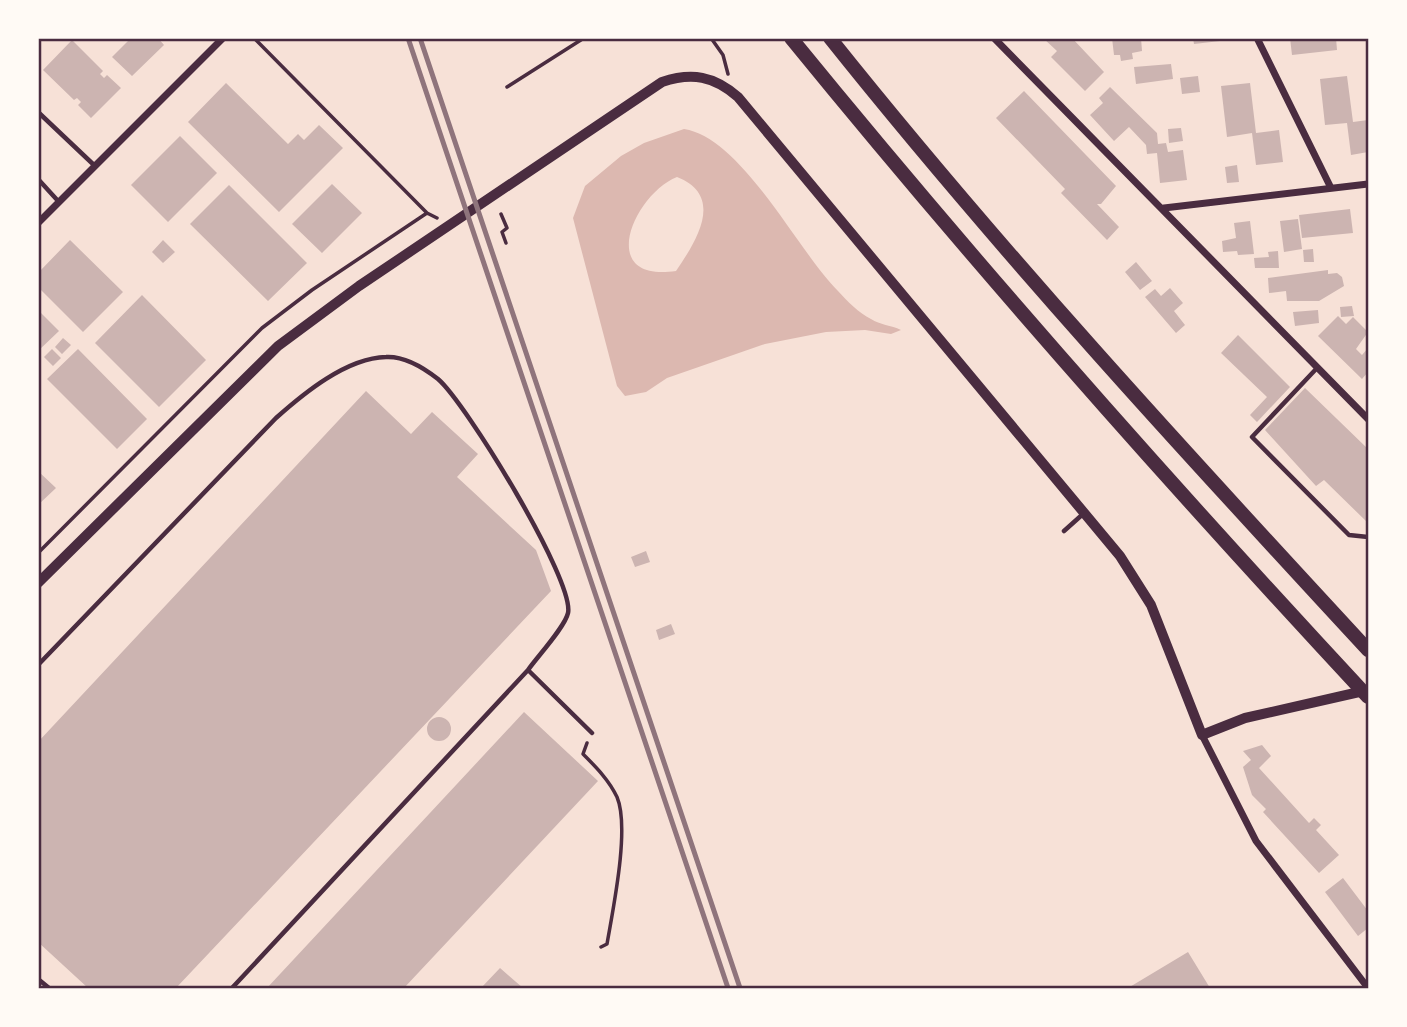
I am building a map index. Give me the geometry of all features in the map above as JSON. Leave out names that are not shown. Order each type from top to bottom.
[{"type":"highway","points":[[791,38],[1004,295],[1210,528],[1368,697]]},
{"type":"highway","points":[[830,38],[899,124],[1023,269],[1368,650]]},
{"type":"street","points":[[38,223],[223,38]]},
{"type":"street","points":[[994,38],[1164,208],[1368,419]]},
{"type":"street","points":[[1257,38],[1331,188]]},
{"type":"street","points":[[38,583],[278,346],[359,286],[662,82],[694,75],[726,86],[842,221],[1084,513],[1141,587],[1202,735],[1256,841],[1367,983]]},
{"type":"street","points":[[1164,208],[1368,184]]},
{"type":"street","points":[[1202,735],[1245,718],[1368,691]]},
{"type":"lane","points":[[209,38],[216,46]]},
{"type":"lane","points":[[38,112],[95,167]]},
{"type":"lane","points":[[38,179],[60,202]]},
{"type":"lane","points":[[38,665],[295,402],[334,374],[385,357],[411,362],[439,380],[477,425],[545,544],[567,595],[568,615],[528,670],[232,989]]},
{"type":"lane","points":[[1317,368],[1252,437],[1349,535],[1368,537]]},
{"type":"lane","points":[[1064,531],[1084,513]]},
{"type":"lane","points":[[528,670],[592,733]]},
{"type":"lane","points":[[38,979],[49,989]]},
{"type":"path","points":[[38,553],[262,328],[312,290],[427,213],[254,38]]},
{"type":"path","points":[[507,87],[584,38]]},
{"type":"path","points":[[711,38],[723,55],[728,77],[726,86]]},
{"type":"path","points":[[501,214],[507,228],[502,232],[506,243]]},
{"type":"path","points":[[592,733],[583,754],[598,769],[618,799],[622,825],[607,944],[601,947]]},
{"type":"shaded area","points":[[684,129],[706,137],[727,152],[747,173],[822,273],[849,303],[874,321],[901,330],[891,334],[865,330],[826,332],[765,344],[667,378],[646,392],[625,396],[617,386],[573,218],[585,186],[621,156],[644,143]],"holes":[[[677,177],[692,185],[700,195],[702,220],[692,246],[676,271],[651,271],[636,264],[629,251],[630,235],[636,217],[647,201],[661,186]]]},
{"type":"building","points":[[131,38],[158,38],[164,45],[132,76],[112,57]]},
{"type":"building","points":[[1043,38],[1072,38],[1104,72],[1085,91],[1051,57],[1057,51]]},
{"type":"building","points":[[1112,38],[1141,38],[1142,51],[1132,53],[1133,59],[1121,61],[1120,55],[1114,55]]},
{"type":"building","points":[[1193,38],[1219,38],[1220,41],[1194,44]]},
{"type":"building","points":[[1290,38],[1336,38],[1337,50],[1292,55]]},
{"type":"building","points":[[72,40],[103,71],[100,74],[104,78],[107,75],[121,88],[91,118],[78,105],[81,102],[77,98],[74,100],[43,70]]},
{"type":"building","points":[[1171,64],[1173,79],[1136,84],[1134,67]]},
{"type":"building","points":[[1198,76],[1200,92],[1182,94],[1180,78]]},
{"type":"building","points":[[1347,76],[1353,122],[1368,120],[1368,152],[1351,155],[1347,123],[1325,125],[1320,79]]},
{"type":"building","points":[[226,83],[288,144],[298,134],[304,140],[319,125],[343,148],[279,212],[188,122]]},
{"type":"building","points":[[1250,83],[1256,133],[1279,130],[1283,162],[1256,165],[1252,133],[1227,137],[1221,86]]},
{"type":"building","points":[[1110,87],[1157,133],[1158,144],[1166,143],[1168,152],[1183,150],[1187,180],[1160,183],[1157,153],[1147,154],[1146,145],[1129,127],[1114,141],[1090,115],[1103,103],[1099,98]]},
{"type":"building","points":[[1024,91],[1116,186],[1101,204],[1097,204],[1119,227],[1107,240],[1061,193],[1065,189],[996,118]]},
{"type":"building","points":[[1181,128],[1183,141],[1169,143],[1168,129]]},
{"type":"building","points":[[180,136],[217,173],[168,222],[131,185]]},
{"type":"building","points":[[1237,165],[1239,182],[1227,183],[1225,167]]},
{"type":"building","points":[[332,184],[362,213],[322,253],[292,224]]},
{"type":"building","points":[[229,185],[307,263],[268,301],[190,224]]},
{"type":"building","points":[[1350,209],[1353,233],[1302,238],[1299,215]]},
{"type":"building","points":[[1298,219],[1302,249],[1284,252],[1280,221]]},
{"type":"building","points":[[1250,221],[1254,254],[1223,252],[1222,241],[1236,238],[1234,223]]},
{"type":"building","points":[[70,240],[123,292],[83,332],[38,287],[38,273]]},
{"type":"building","points":[[163,240],[175,252],[163,263],[152,252]]},
{"type":"building","points":[[1313,249],[1314,262],[1304,262],[1303,250]]},
{"type":"building","points":[[1278,251],[1279,268],[1255,268],[1254,258],[1269,257],[1268,252]]},
{"type":"building","points":[[1136,262],[1152,281],[1140,290],[1125,272]]},
{"type":"building","points":[[1328,270],[1328,274],[1337,273],[1342,277],[1344,286],[1319,301],[1287,301],[1286,291],[1269,293],[1268,278]]},
{"type":"building","points":[[1170,288],[1183,303],[1174,311],[1185,325],[1176,333],[1145,297],[1155,289],[1161,296]]},
{"type":"building","points":[[142,295],[206,360],[159,407],[95,343]]},
{"type":"building","points":[[1352,306],[1354,316],[1341,317],[1340,307]]},
{"type":"building","points":[[38,310],[59,331],[38,351]]},
{"type":"building","points":[[1318,310],[1319,323],[1295,326],[1293,312]]},
{"type":"building","points":[[1338,316],[1346,324],[1353,317],[1368,332],[1356,349],[1362,355],[1368,348],[1368,372],[1362,379],[1318,336]]},
{"type":"building","points":[[1238,335],[1290,387],[1257,422],[1250,415],[1267,397],[1221,353]]},
{"type":"building","points":[[63,338],[71,345],[62,354],[55,347]]},
{"type":"building","points":[[52,349],[61,358],[53,366],[44,357]]},
{"type":"building","points":[[78,349],[147,419],[117,449],[47,379]]},
{"type":"building","points":[[1305,388],[1368,449],[1368,523],[1324,480],[1316,486],[1265,430]]},
{"type":"building","points":[[366,391],[411,434],[432,412],[478,454],[457,477],[536,550],[551,591],[176,988],[88,988],[38,942],[38,742]]},
{"type":"building","points":[[38,471],[56,488],[38,505]]},
{"type":"building","points":[[646,551],[650,562],[635,567],[631,557]]},
{"type":"building","points":[[671,624],[675,634],[659,640],[656,630]]},
{"type":"building","points":[[524,712],[598,781],[404,988],[267,988]]},
{"type":"building","points":[[439,717],[448,720],[451,729],[448,738],[439,741],[430,738],[427,729],[430,720]]},
{"type":"building","points":[[1262,745],[1271,756],[1259,768],[1309,823],[1314,818],[1321,825],[1316,830],[1339,855],[1319,873],[1263,812],[1266,809],[1252,795],[1243,767],[1251,760],[1243,751]]},
{"type":"building","points":[[1343,878],[1368,911],[1368,928],[1358,936],[1325,892]]},
{"type":"building","points":[[1188,952],[1210,988],[1128,988]]},
{"type":"building","points":[[500,968],[523,988],[481,988]]},
{"type":"railway","points":[[408,38],[728,988]]},
{"type":"railway","points":[[420,38],[740,988]]}]
